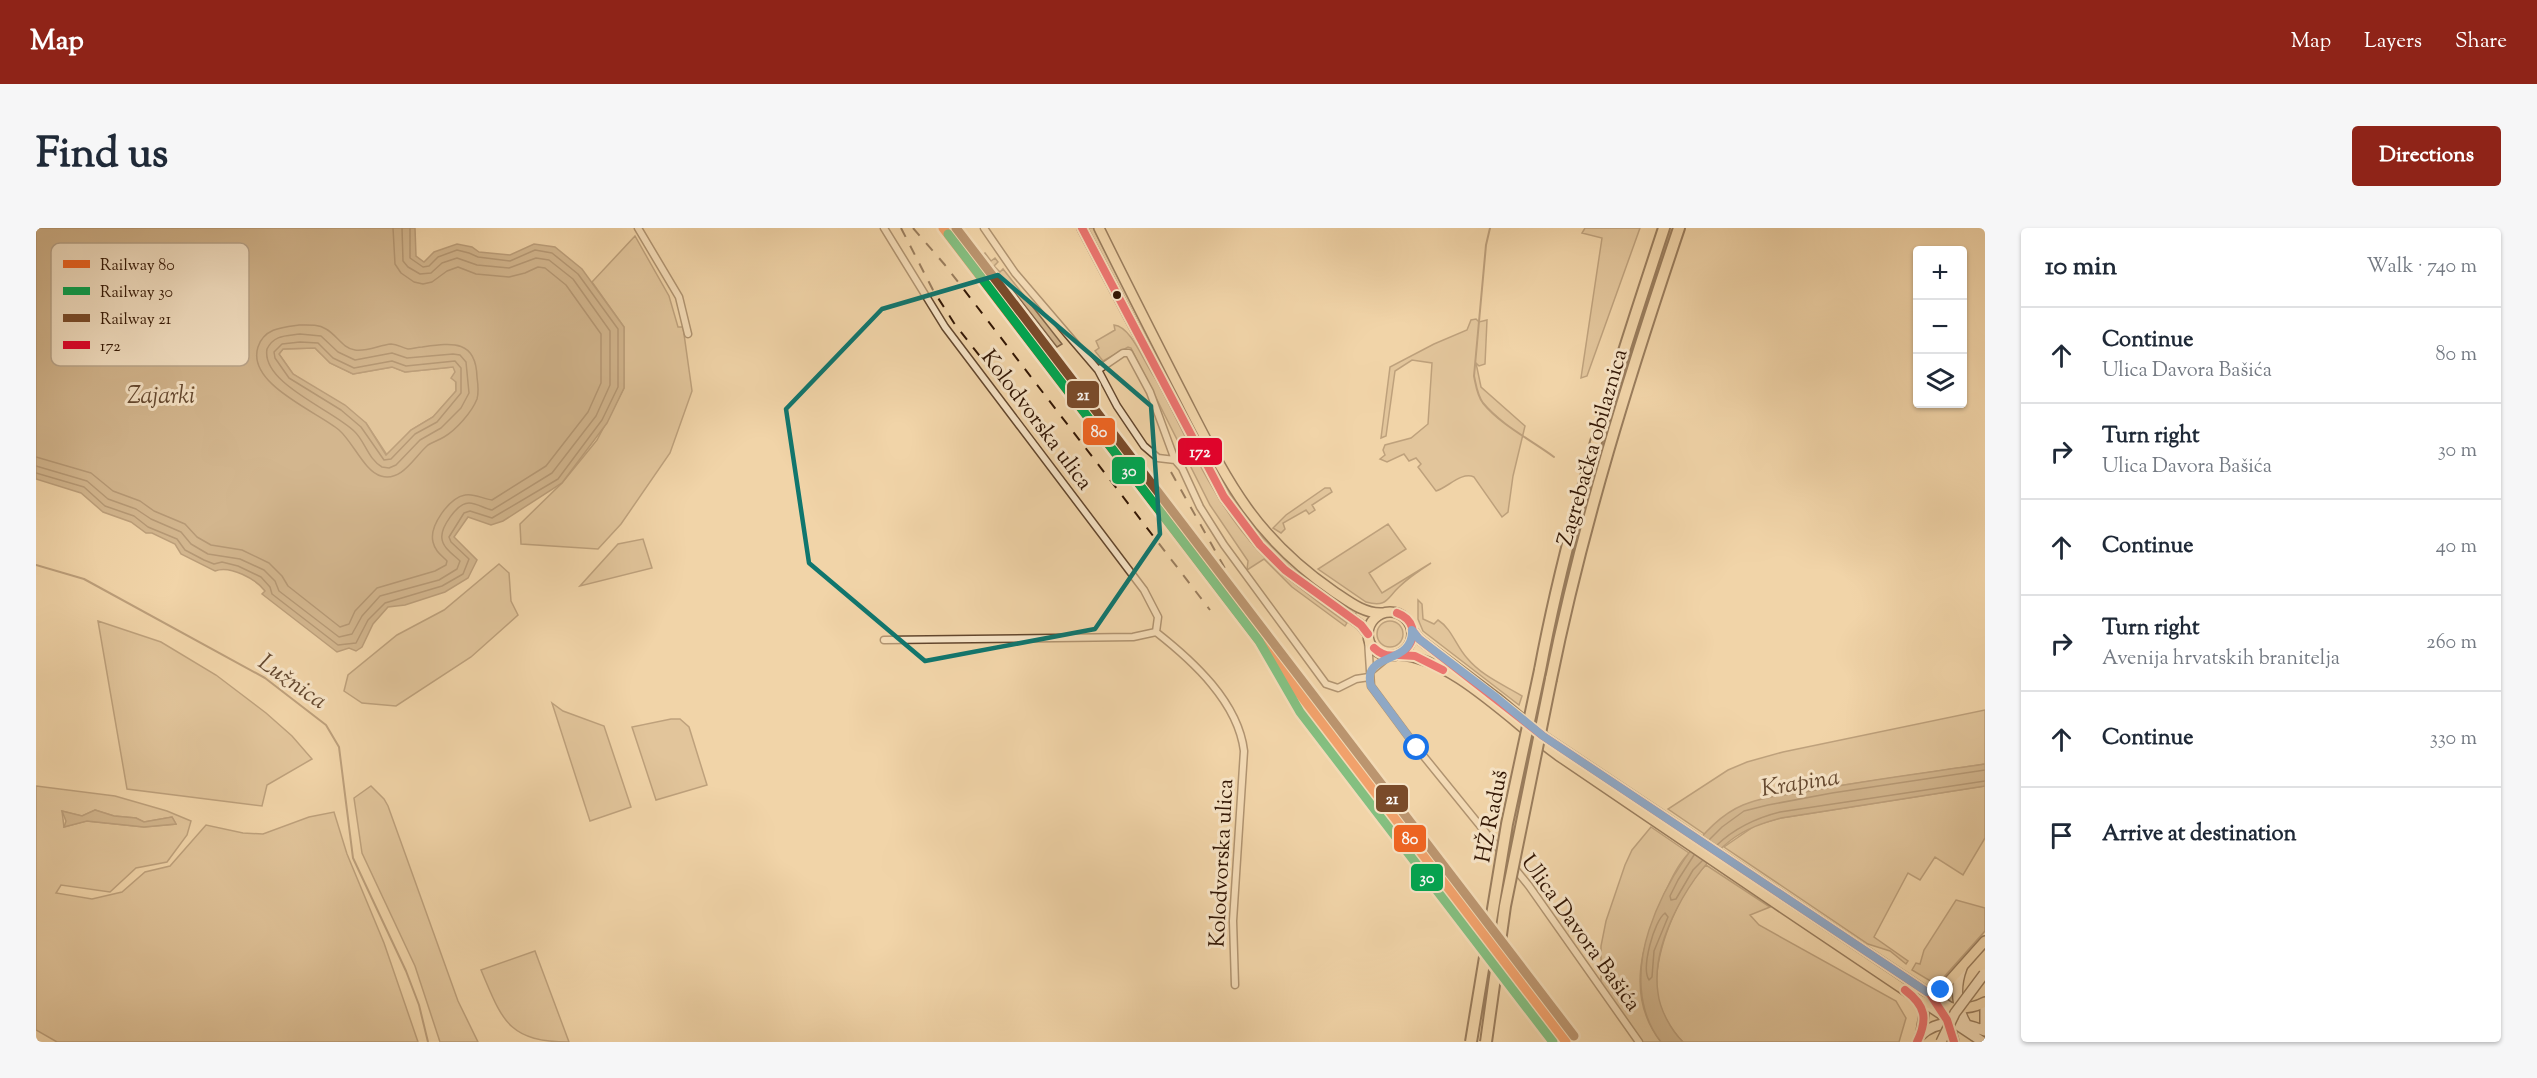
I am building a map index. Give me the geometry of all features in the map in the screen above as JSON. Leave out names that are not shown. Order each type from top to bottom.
[{"type":"highway","name":"Zagrebačka obilaznica","points":[[1540,670],[1563,564],[1592,457],[1664,228]]},
{"type":"highway","name":"Zagrebačka obilaznica","points":[[1551,679],[1606,458],[1652,307],[1679,228]]},
{"type":"highway","name":"HŽ Raduš","points":[[1471,1042],[1505,835],[1540,670]]},
{"type":"highway","name":"HŽ Raduš","points":[[1486,1042],[1505,906],[1551,679]]},
{"type":"main road","points":[[1082,228],[1224,497],[1260,545],[1285,570],[1361,625],[1376,651],[1389,656],[1415,656],[1463,682],[1539,741],[1926,996],[1980,1037]]},
{"type":"main road","points":[[1099,228],[1219,463],[1245,508],[1271,540],[1299,566],[1356,606],[1370,612],[1399,613],[1408,620],[1419,639],[1534,729],[1636,803]]},
{"type":"main road","points":[[1368,637],[1372,621],[1382,613]]},
{"type":"main road","points":[[1399,655],[1408,647],[1412,630]]},
{"type":"main road","points":[[1926,996],[1944,987],[1985,940]]},
{"type":"main road","points":[[1954,1042],[1957,988],[1964,963]]},
{"type":"main road","points":[[1941,1042],[1955,1013],[1984,974]]},
{"type":"main road","points":[[1926,996],[1980,1037]]},
{"type":"main road","points":[[1918,1039],[1926,996]]},
{"type":"main road","points":[[1918,1039],[1933,1026],[1985,1002]]},
{"type":"main road","points":[[1980,1037],[1985,1008]]},
{"type":"street","points":[[638,228],[679,297],[688,334]]},
{"type":"street","name":"Kolodvorska ulica","points":[[884,228],[945,327],[1144,590],[1158,617],[1156,632],[1197,667],[1226,702],[1242,734],[1244,751],[1233,921],[1235,985]]},
{"type":"street","points":[[984,228],[1015,273],[1098,370],[1134,433],[1152,455],[1175,460]]},
{"type":"street","points":[[1098,370],[1123,353],[1129,353],[1150,392],[1175,460],[1182,468],[1200,507],[1224,545],[1326,684],[1338,688],[1370,675],[1389,656]]},
{"type":"street","points":[[884,640],[1133,637],[1156,632]]},
{"type":"street","name":"Ulica Davora Bašića","points":[[1368,637],[1371,686],[1417,748],[1529,886],[1639,1042]]},
{"type":"highlighted area","points":[[998,275],[1151,406],[1160,534],[1095,629],[925,661],[809,563],[786,409],[882,309]]},
{"type":"shaded area","points":[[1088,228],[1093,228],[1234,501],[1256,531],[1288,562],[1357,612],[1354,615],[1296,575],[1265,544],[1233,504]]},
{"type":"shaded area","points":[[1585,228],[1640,228],[1587,376],[1581,378],[1602,238],[1582,233]]},
{"type":"shaded area","points":[[635,236],[669,296],[678,327],[683,327],[692,391],[670,453],[621,524],[598,549],[521,544],[520,524],[562,483],[597,440],[624,388],[624,327],[592,282]]},
{"type":"shaded area","points":[[985,253],[991,261],[995,258],[998,262],[994,266],[1000,272],[1003,269],[1062,344],[1057,347],[1015,293],[982,257]]},
{"type":"shaded area","points":[[1476,319],[1479,322],[1487,320],[1485,364],[1479,366],[1476,363],[1481,387],[1525,426],[1513,476],[1508,512],[1502,517],[1474,477],[1465,476],[1436,491],[1418,467],[1421,464],[1416,458],[1409,461],[1404,454],[1387,462],[1380,459],[1385,455],[1383,450],[1385,445],[1411,438],[1428,424],[1432,363],[1412,360],[1395,371],[1386,436],[1381,438],[1390,367],[1467,330],[1471,320]]},
{"type":"shaded area","points":[[1114,325],[1121,327],[1133,340],[1158,382],[1202,470],[1242,532],[1279,570],[1347,623],[1345,626],[1292,587],[1264,559],[1247,570],[1248,561],[1210,505],[1131,348],[1128,347],[1103,361],[1095,351],[1099,348],[1096,341],[1115,330]]},
{"type":"shaded area","points":[[315,348],[330,363],[353,374],[393,367],[405,372],[453,367],[456,391],[433,417],[411,430],[387,455],[366,423],[293,374],[279,354],[283,349]]},
{"type":"shaded area","points":[[1325,488],[1330,488],[1332,492],[1312,505],[1315,510],[1309,514],[1306,510],[1283,523],[1285,529],[1281,533],[1273,528],[1286,515]]},
{"type":"shaded area","points":[[1388,524],[1406,549],[1369,573],[1382,593],[1431,563],[1406,580],[1383,603],[1366,602],[1318,569]]},
{"type":"shaded area","points":[[643,539],[652,568],[580,586],[618,544]]},
{"type":"shaded area","points":[[499,564],[509,573],[511,601],[518,615],[471,657],[396,706],[362,703],[344,691],[348,675],[397,635],[444,610]]},
{"type":"shaded area","points":[[1418,600],[1422,604],[1423,619],[1434,624],[1438,620],[1443,624],[1463,653],[1479,670],[1522,696],[1519,705],[1423,631],[1418,619]]},
{"type":"shaded area","points":[[98,621],[161,642],[216,675],[266,713],[292,736],[312,759],[267,785],[262,806],[127,789]]},
{"type":"shaded area","points":[[1390,621],[1399,625],[1403,634],[1399,643],[1390,647],[1381,643],[1377,634],[1381,625]]},
{"type":"shaded area","points":[[552,703],[563,711],[604,726],[631,807],[590,821]]},
{"type":"shaded area","points":[[1985,710],[1985,764],[1767,799],[1742,806],[1718,822],[1706,835],[1668,809],[1728,770],[1747,762],[1783,752]]},
{"type":"shaded area","points":[[680,719],[689,727],[707,785],[656,800],[632,727]]},
{"type":"shaded area","points":[[36,786],[115,796],[167,811],[191,821],[187,835],[167,862],[136,868],[110,892],[61,885],[56,893],[92,899],[122,892],[145,872],[170,866],[206,825],[243,833],[263,834],[309,817],[334,812],[347,854],[384,943],[418,1042],[57,1042],[36,1030]],"holes":[[[95,810],[114,816],[136,818],[144,822],[172,817],[176,824],[144,827],[86,821],[64,827],[62,811],[82,816]]]},
{"type":"shaded area","points":[[371,786],[388,806],[458,1001],[478,1042],[440,1042],[415,966],[362,853],[354,798]]},
{"type":"shaded area","points":[[1985,786],[1985,838],[1963,875],[1935,857],[1920,880],[1908,873],[1874,937],[1908,961],[1906,964],[1890,951],[1868,944],[1724,847],[1756,825],[1781,818]]},
{"type":"shaded area","points":[[1651,827],[1689,853],[1674,874],[1655,915],[1641,970],[1640,988],[1643,1007],[1661,1042],[1642,1042],[1601,984],[1601,946],[1606,921],[1632,850]]},
{"type":"shaded area","points":[[1706,865],[1770,907],[1750,915],[1759,925],[1896,1001],[1906,1018],[1899,1042],[1683,1042],[1670,1026],[1658,999],[1659,960],[1670,924],[1686,890]]},
{"type":"shaded area","points":[[1956,900],[1985,908],[1985,931],[1943,978],[1932,982],[1912,970],[1916,963],[1920,964],[1924,950]]},
{"type":"shaded area","points":[[535,951],[569,1042],[532,1038],[519,1032],[502,1014],[481,970]]},
{"type":"water","name":"Zajarki","points":[[36,228],[415,228],[416,256],[424,262],[434,252],[457,244],[472,247],[479,252],[510,255],[534,244],[555,247],[582,269],[624,327],[624,388],[607,423],[562,483],[503,521],[491,525],[468,517],[454,537],[477,560],[468,578],[445,592],[405,605],[388,607],[373,624],[362,647],[356,651],[349,648],[337,652],[262,594],[265,591],[261,586],[249,578],[228,570],[215,571],[181,554],[175,544],[152,533],[146,533],[131,522],[103,512],[81,493],[36,479]],"holes":[[[315,348],[330,363],[353,374],[392,367],[405,372],[453,367],[455,372],[451,378],[456,382],[456,391],[433,417],[411,430],[386,455],[366,423],[345,405],[293,374],[279,354],[283,349]]]},
{"type":"water","points":[[1985,764],[1985,786],[1781,818],[1755,826],[1731,840],[1702,869],[1689,888],[1667,930],[1657,973],[1658,993],[1667,1019],[1683,1042],[1661,1042],[1653,1030],[1643,1002],[1641,973],[1645,944],[1655,913],[1674,876],[1685,858],[1712,826],[1743,805],[1766,798]]},
{"type":"water","points":[[95,810],[114,816],[136,818],[144,822],[172,817],[176,824],[144,827],[87,821],[64,827],[66,821],[62,811],[82,816]]},
{"type":"waterway","points":[[1490,228],[1486,245],[1474,376],[1477,390],[1483,403],[1498,418],[1554,457]]},
{"type":"waterway","name":"Lužnica","points":[[36,565],[84,579],[265,678],[326,725],[339,747],[353,858],[406,971],[419,1005],[428,1042]]},
{"type":"railway","points":[[901,228],[933,290],[954,323],[1053,450]]},
{"type":"railway","points":[[913,228],[945,265],[1210,610]]},
{"type":"railway","points":[[1171,472],[1246,606]]},
{"type":"rail line","name":"80","points":[[943,228],[1566,1042]]},
{"type":"rail line","name":"21","points":[[956,228],[1574,1036]]},
{"type":"rail line","name":"30","points":[[948,234],[1259,641],[1300,712],[1553,1042]]},
{"type":"transit line","name":"172","points":[[1082,228],[1224,497],[1260,545],[1285,570],[1361,625],[1368,634]]},
{"type":"transit line","name":"172","points":[[1374,648],[1384,654],[1394,655],[1403,652],[1409,645],[1412,628],[1407,619],[1397,613]]},
{"type":"transit line","name":"172","points":[[1412,630],[1419,639],[1543,736],[1930,994],[1947,1020],[1954,1042]]},
{"type":"transit line","name":"172","points":[[1399,655],[1415,656],[1443,670]]},
{"type":"transit line","name":"172","points":[[1905,990],[1921,1007],[1923,1013],[1923,1026],[1917,1042]]},
{"type":"route","points":[[1417,748],[1371,686],[1369,678],[1370,672],[1381,661],[1389,656],[1399,655],[1408,647],[1413,636],[1412,630],[1415,636],[1543,736],[1927,992],[1941,990]]},
{"type":"water label","name":"Krapina","points":[[1800,782]]}]
